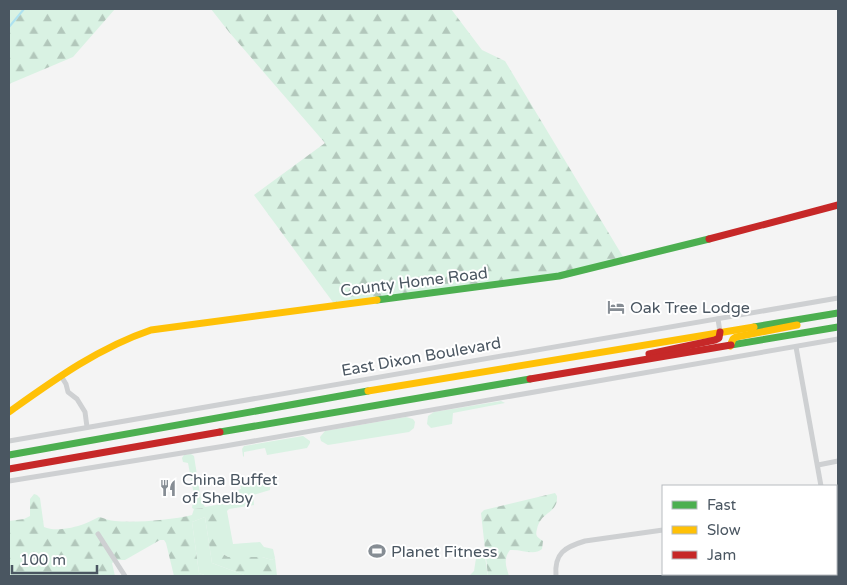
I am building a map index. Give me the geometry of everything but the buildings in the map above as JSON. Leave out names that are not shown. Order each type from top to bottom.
[{"type":"main road","name":"County Home Road","points":[[9,412],[60,376],[116,342],[151,330],[558,276],[838,205]]},
{"type":"main road","name":"East Dixon Boulevard","points":[[9,455],[838,313]]},
{"type":"main road","points":[[730,346],[732,339],[736,337],[792,327],[813,317]]},
{"type":"main road","points":[[9,469],[838,327]]},
{"type":"main road","points":[[633,362],[653,353],[715,340],[719,338],[720,332]]},
{"type":"main road","points":[[9,461],[72,448],[80,443]]},
{"type":"street","name":"East Dixon Boulevard","points":[[9,441],[838,298]]},
{"type":"street","points":[[718,319],[720,332]]},
{"type":"street","points":[[9,481],[416,413],[838,339]]},
{"type":"street","points":[[730,346],[732,358]]},
{"type":"street","points":[[796,347],[821,485]]},
{"type":"street","points":[[60,376],[66,384],[68,392],[77,399],[85,412],[88,427]]},
{"type":"street","points":[[414,399],[416,413]]},
{"type":"street","points":[[818,465],[838,461]]},
{"type":"street","points":[[556,576],[558,557],[566,548],[576,543],[585,540],[662,530]]},
{"type":"street","points":[[98,534],[125,576]]},
{"type":"green space","points":[[9,9],[115,9],[73,57],[9,84]]},
{"type":"green space","points":[[211,9],[451,9],[482,50],[505,61],[625,260],[591,269],[335,305],[254,195],[325,143]]},
{"type":"green space","points":[[501,401],[505,403],[453,413],[452,424],[431,428],[427,424],[428,416],[434,412]]},
{"type":"green space","points":[[406,417],[413,419],[415,422],[414,428],[409,432],[328,445],[321,441],[320,437],[325,431]]},
{"type":"green space","points":[[303,436],[310,441],[307,448],[267,455],[265,448],[244,452],[243,456],[242,449],[244,446]]},
{"type":"green space","points":[[191,454],[194,456],[201,500],[205,507],[232,502],[231,499],[241,489],[240,481],[252,483],[270,480],[270,490],[253,495],[254,505],[229,509],[227,511],[233,544],[260,542],[264,547],[273,549],[275,558],[272,560],[262,557],[228,557],[223,554],[204,508],[192,508],[194,495],[188,463],[183,462],[182,458],[184,455]]},
{"type":"green space","points":[[555,493],[557,496],[554,508],[543,517],[536,531],[537,536],[543,541],[542,549],[535,552],[510,550],[506,560],[509,576],[488,576],[481,513],[484,510]]},
{"type":"green space","points":[[34,494],[40,498],[44,527],[53,529],[75,527],[99,517],[111,521],[154,521],[192,515],[194,509],[204,508],[211,510],[218,516],[223,554],[228,557],[262,557],[272,560],[275,558],[277,576],[247,576],[212,563],[205,517],[192,522],[199,573],[207,576],[174,576],[166,543],[164,540],[160,540],[125,560],[117,560],[112,563],[115,576],[9,576],[9,521],[24,519],[30,516],[30,499]]},
{"type":"green space","points":[[205,517],[212,563],[247,576],[207,576],[199,573],[192,522]]},
{"type":"green space","points":[[477,552],[484,554],[488,576],[469,576],[474,571]]},
{"type":"waterway","points":[[9,27],[24,9]]},
{"type":"traffic: fast","points":[[377,300],[559,276],[709,239]]},
{"type":"traffic: fast","points":[[754,327],[838,313]]},
{"type":"traffic: fast","points":[[731,345],[838,327]]},
{"type":"traffic: fast","points":[[220,432],[530,379]]},
{"type":"traffic: fast","points":[[9,455],[368,391]]},
{"type":"traffic: slow","points":[[9,412],[95,355],[151,330],[377,300]]},
{"type":"traffic: slow","points":[[730,346],[736,337],[797,325]]},
{"type":"traffic: slow","points":[[368,391],[754,327]]},
{"type":"traffic: jam","points":[[709,239],[838,205]]},
{"type":"traffic: jam","points":[[649,354],[715,340],[719,338],[720,332]]},
{"type":"traffic: jam","points":[[530,379],[731,345]]},
{"type":"traffic: jam","points":[[9,469],[220,432]]},
{"type":"place","name":"Oak Tree Lodge","points":[[616,307]]},
{"type":"place","name":"China Buffet of Shelby","points":[[168,488]]},
{"type":"place","name":"Planet Fitness","points":[[377,551]]}]
